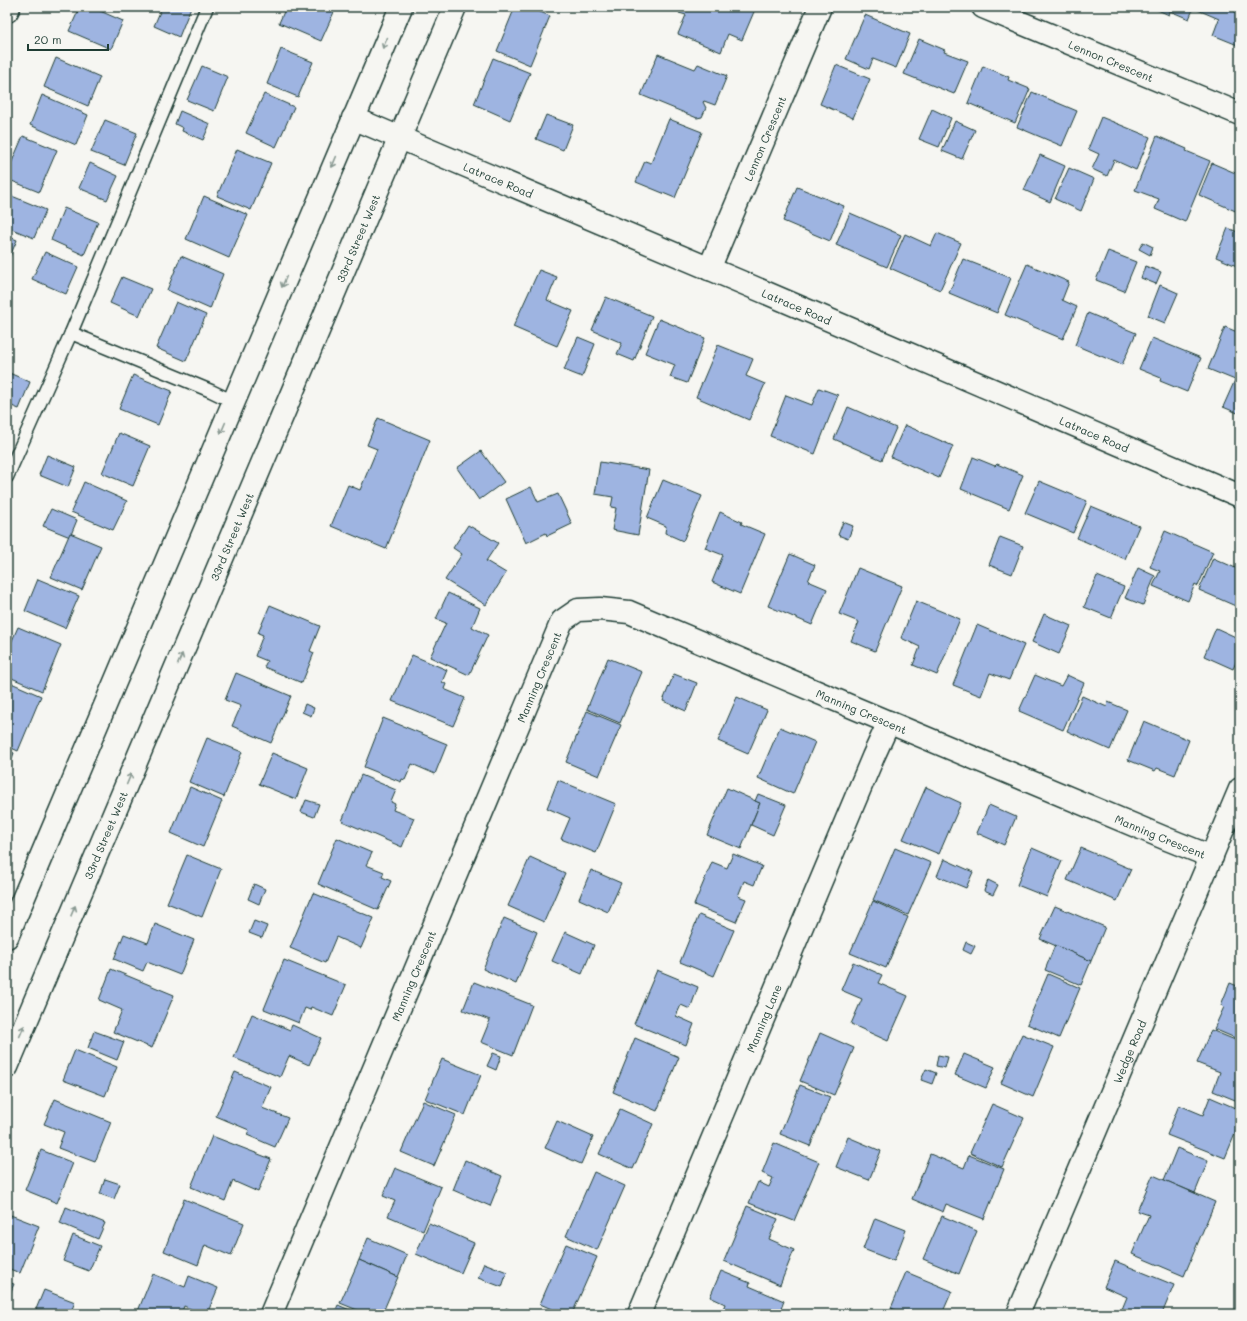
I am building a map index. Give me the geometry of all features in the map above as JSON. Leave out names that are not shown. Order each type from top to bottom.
[{"type":"street","points":[[7,11],[9,7]]},
{"type":"street","points":[[7,937],[234,402],[352,118],[401,7]]},
{"type":"street","name":"33rd Street West","points":[[7,1067],[455,7]]},
{"type":"street","name":"Lennon Crescent","points":[[709,269],[820,7]]},
{"type":"street","name":"Lennon Crescent","points":[[983,7],[1240,114]]},
{"type":"street","name":"Latrace Road","points":[[352,118],[1240,496]]},
{"type":"street","name":"Manning Crescent","points":[[271,1314],[562,621],[578,610],[600,609],[629,612],[1212,857]]},
{"type":"street","name":"Manning Lane","points":[[639,1314],[889,722]]},
{"type":"street","name":"Wedge Road","points":[[1018,1314],[1240,789]]},
{"type":"lane","points":[[7,477],[71,333],[207,7]]},
{"type":"lane","points":[[71,333],[234,402]]},
{"type":"building","points":[[80,7],[91,7],[123,21],[111,49],[69,31]]},
{"type":"building","points":[[162,7],[191,7],[179,37],[154,26]]},
{"type":"building","points":[[286,7],[321,7],[334,12],[321,41],[279,23]]},
{"type":"building","points":[[515,7],[528,7],[550,16],[530,65],[497,51]]},
{"type":"building","points":[[551,7],[561,7],[560,10]]},
{"type":"building","points":[[682,7],[756,7],[742,40],[728,34],[721,52],[678,34],[686,15],[679,13]]},
{"type":"building","points":[[1151,7],[1194,7],[1189,19],[1170,11],[1169,15]]},
{"type":"building","points":[[1199,7],[1240,7],[1240,46],[1213,35],[1219,19],[1198,10]]},
{"type":"building","points":[[865,15],[910,34],[896,68],[873,59],[869,69],[846,59]]},
{"type":"building","points":[[919,39],[945,50],[944,52],[968,61],[954,94],[904,74]]},
{"type":"building","points":[[281,49],[313,62],[298,97],[267,84]]},
{"type":"building","points":[[658,54],[695,69],[698,64],[727,76],[715,105],[704,101],[703,102],[706,108],[702,117],[697,118],[641,95]]},
{"type":"building","points":[[56,58],[100,77],[88,106],[44,87]]},
{"type":"building","points":[[493,58],[530,73],[510,120],[474,104]]},
{"type":"building","points":[[836,65],[870,79],[853,118],[820,104]]},
{"type":"building","points":[[202,66],[228,77],[214,111],[187,100]]},
{"type":"building","points":[[983,66],[1009,77],[1008,80],[1030,89],[1015,123],[968,103]]},
{"type":"building","points":[[1032,92],[1077,111],[1062,146],[1017,127]]},
{"type":"building","points":[[264,94],[294,107],[276,147],[246,133]]},
{"type":"building","points":[[42,95],[88,115],[76,145],[30,125]]},
{"type":"building","points":[[932,109],[951,118],[939,147],[919,139]]},
{"type":"building","points":[[180,111],[210,124],[203,140],[182,131],[183,128],[175,124]]},
{"type":"building","points":[[546,115],[573,125],[563,150],[536,139]]},
{"type":"building","points":[[1101,117],[1150,137],[1136,170],[1114,160],[1107,176],[1092,169],[1099,154],[1088,149]]},
{"type":"building","points":[[669,119],[702,132],[675,198],[636,182],[645,161],[651,163]]},
{"type":"building","points":[[105,120],[137,133],[124,165],[91,152]]},
{"type":"building","points":[[955,121],[975,130],[962,159],[942,151]]},
{"type":"building","points":[[23,136],[57,150],[39,192],[7,179],[7,173]]},
{"type":"building","points":[[1157,136],[1210,161],[1185,222],[1155,209],[1159,199],[1135,190]]},
{"type":"building","points":[[237,149],[271,163],[251,210],[217,196]]},
{"type":"building","points":[[1040,155],[1065,166],[1050,202],[1024,190]]},
{"type":"building","points":[[90,163],[118,176],[107,200],[79,188]]},
{"type":"building","points":[[1212,163],[1240,175],[1240,213],[1199,195]]},
{"type":"building","points":[[1069,168],[1094,179],[1081,211],[1055,199]]},
{"type":"building","points":[[797,187],[844,206],[830,241],[783,221]]},
{"type":"building","points":[[7,194],[46,210],[34,238],[7,227]]},
{"type":"building","points":[[204,196],[248,215],[229,258],[186,239]]},
{"type":"building","points":[[64,208],[98,222],[84,255],[51,240]]},
{"type":"building","points":[[850,213],[901,235],[887,267],[836,245]]},
{"type":"building","points":[[1228,228],[1240,233],[1239,267],[1216,257]]},
{"type":"building","points":[[937,233],[961,243],[940,290],[890,268],[905,234],[931,246]]},
{"type":"building","points":[[7,236],[17,240],[7,263]]},
{"type":"building","points":[[1143,242],[1153,247],[1150,255],[1139,249]]},
{"type":"building","points":[[1108,251],[1136,262],[1124,291],[1096,280]]},
{"type":"building","points":[[45,252],[78,267],[66,294],[32,279]]},
{"type":"building","points":[[181,256],[223,274],[210,309],[167,290]]},
{"type":"building","points":[[963,259],[1011,278],[997,313],[949,293]]},
{"type":"building","points":[[1027,264],[1069,282],[1062,300],[1077,307],[1063,339],[1005,315]]},
{"type":"building","points":[[1145,266],[1161,272],[1156,284],[1141,278]]},
{"type":"building","points":[[539,270],[557,277],[547,300],[573,311],[557,346],[513,327]]},
{"type":"building","points":[[122,277],[151,289],[139,316],[110,303]]},
{"type":"building","points":[[1160,285],[1178,293],[1165,323],[1148,316]]},
{"type":"building","points":[[606,297],[652,316],[634,361],[617,354],[622,343],[592,330]]},
{"type":"building","points":[[176,302],[206,315],[186,361],[156,348]]},
{"type":"building","points":[[1088,313],[1136,333],[1122,365],[1075,345]]},
{"type":"building","points":[[659,319],[705,338],[687,383],[670,377],[675,365],[645,353]]},
{"type":"building","points":[[1225,327],[1240,333],[1240,414],[1223,407],[1235,380],[1208,369]]},
{"type":"building","points":[[578,337],[595,344],[582,377],[564,370]]},
{"type":"building","points":[[1152,338],[1201,358],[1187,392],[1160,381],[1161,378],[1139,369]]},
{"type":"building","points":[[718,345],[753,359],[746,376],[765,384],[749,420],[696,397]]},
{"type":"building","points":[[7,372],[30,382],[19,409],[7,404]]},
{"type":"building","points":[[133,375],[172,391],[158,425],[119,409]]},
{"type":"building","points":[[819,388],[838,395],[815,454],[770,436],[786,395],[812,405]]},
{"type":"building","points":[[848,407],[896,428],[882,460],[834,439]]},
{"type":"building","points":[[378,418],[430,440],[386,549],[331,526],[348,485],[360,490],[377,449],[367,445]]},
{"type":"building","points":[[905,425],[953,446],[939,478],[891,457]]},
{"type":"building","points":[[119,433],[150,446],[133,486],[102,473]]},
{"type":"building","points":[[481,451],[504,482],[479,500],[457,468]]},
{"type":"building","points":[[47,455],[76,467],[68,487],[39,475]]},
{"type":"building","points":[[973,457],[995,466],[997,464],[1023,475],[1009,509],[961,489]]},
{"type":"building","points":[[600,462],[649,470],[638,535],[612,530],[616,508],[611,507],[613,497],[595,494]]},
{"type":"building","points":[[663,480],[702,496],[683,541],[665,533],[666,526],[647,518]]},
{"type":"building","points":[[1039,481],[1087,501],[1073,533],[1025,513]]},
{"type":"building","points":[[84,482],[127,501],[113,530],[71,512]]},
{"type":"building","points":[[531,487],[538,502],[558,494],[572,524],[547,536],[546,533],[526,543],[506,499]]},
{"type":"building","points":[[1091,506],[1139,526],[1125,559],[1077,538]]},
{"type":"building","points":[[51,509],[77,520],[70,537],[43,526]]},
{"type":"building","points":[[720,512],[742,522],[741,524],[765,534],[740,594],[712,582],[723,555],[705,548]]},
{"type":"building","points":[[843,522],[853,526],[848,539],[838,535]]},
{"type":"building","points":[[468,525],[498,543],[486,561],[506,573],[486,605],[445,580],[462,554],[453,548]]},
{"type":"building","points":[[1165,531],[1213,552],[1198,586],[1195,584],[1188,601],[1153,586],[1160,571],[1150,567]]},
{"type":"building","points":[[70,533],[101,546],[82,590],[51,577]]},
{"type":"building","points":[[1000,537],[1023,546],[1012,574],[989,565]]},
{"type":"building","points":[[790,554],[815,565],[808,581],[827,589],[812,625],[768,606]]},
{"type":"building","points":[[1213,558],[1240,570],[1240,608],[1199,590]]},
{"type":"building","points":[[858,568],[902,586],[875,651],[851,641],[859,622],[839,614]]},
{"type":"building","points":[[1138,568],[1155,576],[1143,605],[1125,598]]},
{"type":"building","points":[[1097,576],[1124,587],[1111,618],[1084,607]]},
{"type":"building","points":[[38,579],[79,596],[65,628],[25,611]]},
{"type":"building","points":[[448,593],[480,608],[472,627],[488,635],[469,675],[430,657],[446,623],[436,619]]},
{"type":"building","points":[[916,601],[960,619],[937,675],[913,665],[920,647],[901,638]]},
{"type":"building","points":[[270,605],[320,626],[310,651],[314,653],[302,683],[264,667],[267,661],[255,656],[263,635],[258,633]]},
{"type":"building","points":[[1044,614],[1071,626],[1059,654],[1032,642]]},
{"type":"building","points":[[977,625],[1024,645],[1009,680],[990,673],[981,696],[953,685]]},
{"type":"building","points":[[18,627],[61,645],[42,691],[7,676],[7,652]]},
{"type":"building","points":[[1216,628],[1240,639],[1240,653],[1233,669],[1204,656]]},
{"type":"building","points":[[412,655],[447,670],[442,682],[446,684],[444,689],[465,698],[453,726],[392,701]]},
{"type":"building","points":[[608,658],[642,672],[620,723],[587,709]]},
{"type":"building","points":[[236,673],[291,696],[271,743],[232,726],[241,706],[225,700]]},
{"type":"building","points":[[674,674],[697,683],[686,711],[663,701]]},
{"type":"building","points":[[1035,675],[1061,686],[1067,675],[1084,683],[1063,730],[1019,711]]},
{"type":"building","points":[[9,682],[41,696],[18,751],[7,746],[7,687]]},
{"type":"building","points":[[1082,696],[1107,707],[1108,702],[1127,710],[1110,750],[1067,731]]},
{"type":"building","points":[[737,697],[767,710],[748,754],[718,741]]},
{"type":"building","points":[[305,704],[314,708],[311,716],[302,712]]},
{"type":"building","points":[[587,711],[621,725],[599,776],[566,762]]},
{"type":"building","points":[[383,718],[447,744],[435,774],[412,764],[405,780],[402,779],[401,782],[364,767]]},
{"type":"building","points":[[1144,721],[1189,740],[1175,775],[1157,768],[1155,771],[1128,760]]},
{"type":"building","points":[[780,727],[815,742],[793,794],[758,778]]},
{"type":"building","points":[[207,738],[242,752],[224,797],[189,782]]},
{"type":"building","points":[[7,750],[14,753],[7,771]]},
{"type":"building","points":[[272,753],[308,768],[296,799],[259,784]]},
{"type":"building","points":[[361,775],[396,790],[391,802],[395,804],[393,810],[414,818],[402,847],[342,821]]},
{"type":"building","points":[[558,780],[616,804],[596,853],[561,839],[570,818],[547,808]]},
{"type":"building","points":[[190,787],[222,801],[203,847],[171,833]]},
{"type":"building","points":[[926,787],[961,803],[939,854],[903,839]]},
{"type":"building","points":[[727,788],[760,803],[741,849],[707,835]]},
{"type":"building","points":[[758,794],[786,805],[773,835],[751,825],[760,803],[755,801]]},
{"type":"building","points":[[306,800],[319,804],[314,817],[301,812]]},
{"type":"building","points":[[989,805],[1016,817],[1004,845],[977,833]]},
{"type":"building","points":[[337,838],[372,853],[366,865],[384,872],[382,877],[391,881],[378,910],[318,884]]},
{"type":"building","points":[[895,848],[931,863],[908,915],[873,900]]},
{"type":"building","points":[[1032,848],[1062,861],[1047,897],[1017,885]]},
{"type":"building","points":[[1081,848],[1131,869],[1117,901],[1067,880]]},
{"type":"building","points":[[733,854],[762,866],[754,885],[744,881],[738,896],[746,899],[736,922],[694,905],[712,862],[727,868]]},
{"type":"building","points":[[187,855],[221,869],[202,917],[167,903]]},
{"type":"building","points":[[530,857],[565,873],[544,922],[508,906]]},
{"type":"building","points":[[944,859],[973,872],[966,888],[937,876]]},
{"type":"building","points":[[591,870],[621,883],[608,912],[579,899]]},
{"type":"building","points":[[988,880],[998,885],[993,895],[984,891]]},
{"type":"building","points":[[254,884],[265,889],[259,904],[248,899]]},
{"type":"building","points":[[313,893],[374,918],[361,948],[336,937],[325,963],[290,948]]},
{"type":"building","points":[[873,901],[908,917],[886,968],[850,953]]},
{"type":"building","points":[[1055,906],[1105,927],[1091,961],[1040,939]]},
{"type":"building","points":[[699,915],[734,930],[714,976],[680,962]]},
{"type":"building","points":[[504,918],[537,932],[516,984],[483,969]]},
{"type":"building","points":[[254,921],[267,926],[262,938],[249,933]]},
{"type":"building","points":[[155,924],[194,940],[180,975],[147,962],[143,971],[114,959],[124,934],[148,943]]},
{"type":"building","points":[[565,932],[594,945],[582,974],[552,961]]},
{"type":"building","points":[[966,942],[975,946],[971,954],[963,950]]},
{"type":"building","points":[[1055,945],[1091,961],[1081,985],[1045,970]]},
{"type":"building","points":[[284,960],[346,985],[333,1016],[311,1007],[310,1010],[305,1008],[299,1023],[264,1009]]},
{"type":"building","points":[[853,962],[882,975],[878,983],[908,996],[888,1041],[851,1024],[862,999],[841,990]]},
{"type":"building","points":[[111,969],[174,995],[152,1048],[113,1032],[122,1010],[99,1000]]},
{"type":"building","points":[[657,970],[698,987],[690,1009],[681,1005],[676,1016],[694,1024],[686,1045],[634,1024]]},
{"type":"building","points":[[1048,974],[1080,988],[1059,1038],[1027,1024]]},
{"type":"building","points":[[474,982],[532,1005],[513,1055],[481,1042],[490,1020],[463,1010]]},
{"type":"building","points":[[1230,983],[1240,987],[1240,1040],[1214,1029],[1224,1007],[1221,1005]]},
{"type":"building","points":[[252,1014],[290,1030],[292,1025],[321,1038],[309,1065],[289,1056],[280,1077],[234,1058]]},
{"type":"building","points":[[1211,1030],[1240,1042],[1240,1102],[1213,1091],[1220,1072],[1197,1063]]},
{"type":"building","points":[[94,1031],[124,1042],[117,1060],[88,1048]]},
{"type":"building","points":[[820,1033],[854,1048],[834,1095],[800,1081]]},
{"type":"building","points":[[1022,1034],[1054,1047],[1033,1097],[1001,1083]]},
{"type":"building","points":[[635,1038],[679,1057],[657,1111],[613,1092]]},
{"type":"building","points":[[75,1050],[117,1067],[105,1096],[63,1080]]},
{"type":"building","points":[[493,1053],[501,1056],[496,1070],[487,1066]]},
{"type":"building","points":[[964,1054],[995,1067],[986,1088],[955,1075]]},
{"type":"building","points":[[938,1055],[948,1057],[945,1068],[936,1066]]},
{"type":"building","points":[[442,1059],[481,1075],[465,1115],[425,1099]]},
{"type":"building","points":[[926,1069],[936,1073],[932,1084],[921,1080]]},
{"type":"building","points":[[235,1072],[271,1087],[262,1108],[288,1118],[275,1147],[247,1135],[249,1130],[216,1116]]},
{"type":"building","points":[[800,1085],[830,1097],[810,1146],[780,1134]]},
{"type":"building","points":[[1210,1097],[1240,1110],[1240,1122],[1225,1158],[1167,1135],[1179,1105],[1203,1115]]},
{"type":"building","points":[[55,1099],[111,1122],[95,1162],[58,1148],[64,1132],[44,1124]]},
{"type":"building","points":[[423,1101],[456,1115],[434,1166],[401,1152]]},
{"type":"building","points":[[992,1104],[1024,1118],[1002,1167],[970,1153]]},
{"type":"building","points":[[620,1109],[653,1124],[633,1169],[599,1154]]},
{"type":"building","points":[[557,1121],[593,1137],[581,1164],[545,1148]]},
{"type":"building","points":[[212,1136],[271,1159],[258,1192],[233,1181],[225,1201],[191,1187]]},
{"type":"building","points":[[848,1137],[881,1151],[869,1180],[836,1167]]},
{"type":"building","points":[[774,1143],[819,1162],[794,1221],[749,1203],[758,1182],[769,1187],[773,1178],[762,1173]]},
{"type":"building","points":[[1177,1148],[1208,1161],[1195,1193],[1164,1180]]},
{"type":"building","points":[[41,1150],[73,1163],[57,1203],[25,1190]]},
{"type":"building","points":[[930,1154],[964,1168],[969,1155],[1004,1169],[984,1219],[946,1204],[943,1212],[912,1199]]},
{"type":"building","points":[[465,1160],[502,1176],[490,1206],[453,1190]]},
{"type":"building","points":[[395,1168],[441,1187],[423,1231],[388,1216],[395,1201],[383,1196]]},
{"type":"building","points":[[594,1172],[625,1186],[597,1250],[566,1236]]},
{"type":"building","points":[[1153,1175],[1215,1202],[1184,1276],[1132,1254],[1149,1215],[1137,1211]]},
{"type":"building","points":[[105,1179],[120,1184],[114,1199],[100,1194]]},
{"type":"building","points":[[184,1199],[244,1223],[231,1256],[205,1245],[198,1265],[164,1251]]},
{"type":"building","points":[[747,1206],[778,1219],[769,1239],[794,1250],[780,1285],[724,1261]]},
{"type":"building","points":[[66,1207],[105,1223],[98,1239],[60,1223]]},
{"type":"building","points":[[8,1214],[39,1226],[20,1273],[7,1268]]},
{"type":"building","points":[[942,1216],[977,1231],[959,1274],[923,1259]]},
{"type":"building","points":[[875,1218],[906,1230],[894,1261],[863,1249]]},
{"type":"building","points":[[429,1223],[474,1243],[461,1273],[416,1254]]},
{"type":"building","points":[[73,1235],[100,1246],[89,1271],[63,1261]]},
{"type":"building","points":[[368,1238],[407,1255],[398,1277],[359,1260]]},
{"type":"building","points":[[566,1244],[597,1257],[572,1314],[563,1314],[540,1304]]},
{"type":"building","points":[[359,1260],[398,1277],[382,1314],[367,1314],[340,1303]]},
{"type":"building","points":[[1115,1261],[1174,1285],[1162,1314],[1120,1314],[1127,1297],[1104,1287]]},
{"type":"building","points":[[484,1263],[507,1272],[502,1287],[478,1278]]},
{"type":"building","points":[[721,1271],[750,1283],[749,1286],[784,1301],[779,1314],[721,1314],[725,1304],[710,1297]]},
{"type":"building","points":[[906,1272],[952,1291],[942,1314],[904,1314],[891,1308]]},
{"type":"building","points":[[153,1274],[185,1287],[189,1276],[218,1288],[207,1314],[202,1314],[184,1306],[181,1314],[145,1314],[138,1311]]},
{"type":"building","points":[[7,1282],[14,1284],[7,1300]]},
{"type":"building","points":[[44,1290],[75,1302],[70,1314],[34,1314]]},
{"type":"building","points":[[338,1305],[359,1314],[334,1314]]},
{"type":"building","points":[[506,1308],[521,1314],[503,1314]]},
{"type":"building","points":[[891,1308],[904,1314],[888,1314]]}]
